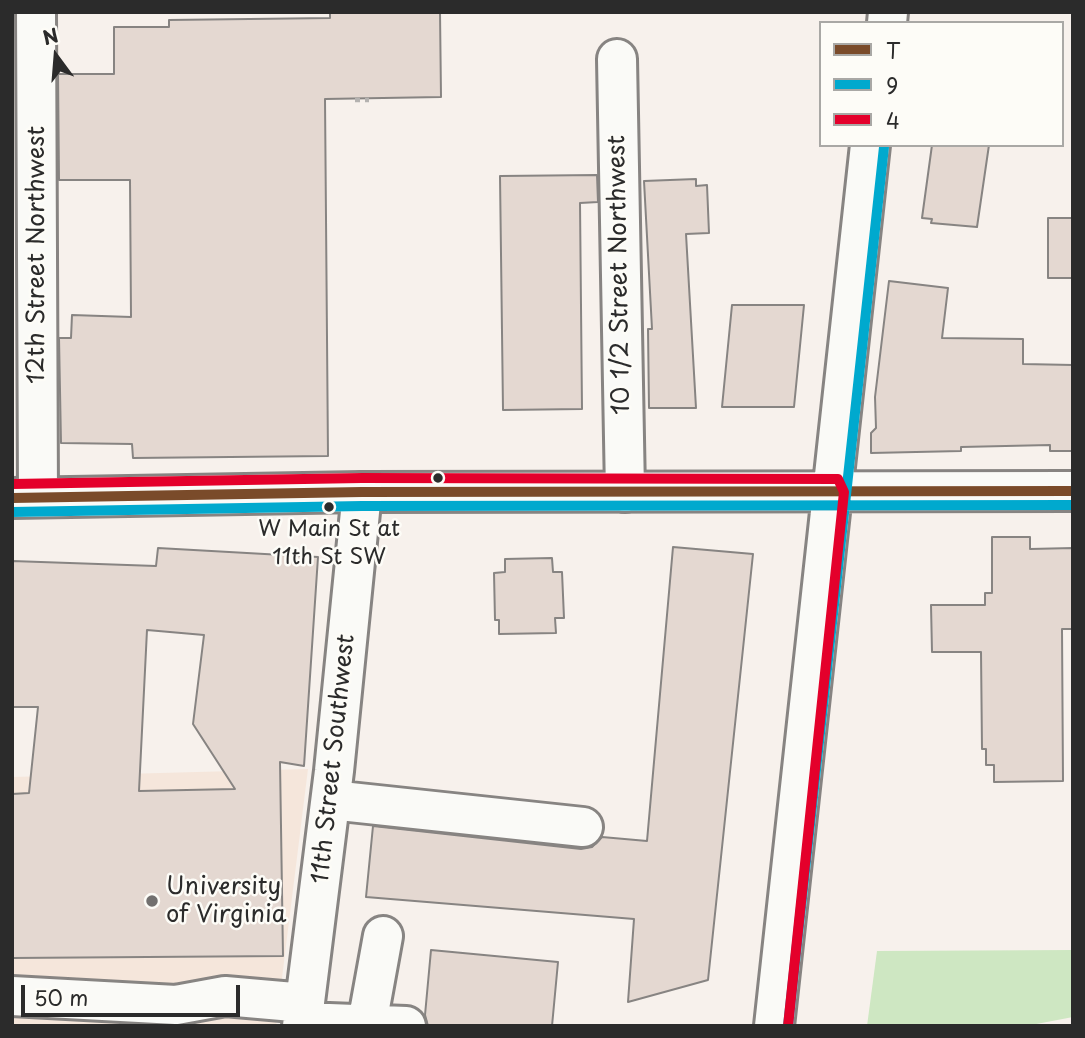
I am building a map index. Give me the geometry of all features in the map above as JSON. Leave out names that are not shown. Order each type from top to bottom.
[{"type":"main road","name":"12th Street Northwest","points":[[25,498],[36,12]]},
{"type":"main road","name":"10 1/2 Street Northwest","points":[[617,59],[625,492]]},
{"type":"main road","points":[[775,1026],[830,491],[870,147]]},
{"type":"main road","points":[[25,498],[362,492],[1073,491]]},
{"type":"main road","name":"11th Street Southwest","points":[[304,1017],[331,800],[362,492]]},
{"type":"main road","points":[[331,800],[583,827]]},
{"type":"main road","points":[[367,1024],[383,936]]},
{"type":"main road","points":[[12,996],[176,1005],[225,996],[304,1017],[406,1026]]},
{"type":"path","points":[[355,100],[369,100]]},
{"type":"shaded area","name":"University of Virginia","points":[[308,769],[276,1026],[12,1026],[12,777]]},
{"type":"green space","points":[[1073,950],[1073,1017],[1026,1026],[867,1026],[877,951]]},
{"type":"building","points":[[330,12],[440,12],[441,97],[325,99],[328,456],[133,458],[132,444],[61,443],[59,338],[71,338],[72,315],[131,317],[130,180],[59,180],[58,74],[114,74],[114,27],[169,27],[169,20],[330,18]]},
{"type":"building","points":[[932,147],[989,147],[977,227],[931,223],[932,219],[922,218]]},
{"type":"building","points":[[597,175],[598,202],[580,203],[582,409],[503,410],[500,176]]},
{"type":"building","points":[[696,179],[696,186],[707,185],[709,233],[686,234],[696,408],[649,408],[648,329],[652,329],[644,181]]},
{"type":"building","points":[[1048,218],[1073,218],[1073,278],[1048,278]]},
{"type":"building","points":[[889,281],[948,288],[942,338],[1023,339],[1023,364],[1073,365],[1073,451],[1050,451],[1050,445],[871,453],[871,433],[876,428],[875,397]]},
{"type":"building","points":[[732,305],[804,305],[794,407],[722,407]]},
{"type":"building","points":[[992,537],[1030,537],[1030,549],[1073,548],[1073,629],[1062,629],[1063,781],[994,782],[994,765],[986,765],[986,749],[982,749],[981,652],[932,652],[931,605],[985,605],[985,593],[992,593]]},
{"type":"building","points":[[673,547],[753,554],[708,980],[628,1002],[634,919],[366,897],[373,826],[581,849],[592,847],[602,837],[647,841]]},
{"type":"building","points":[[158,548],[318,557],[304,766],[280,762],[283,956],[12,958],[12,794],[29,793],[38,707],[12,707],[12,561],[156,566]],"holes":[[[147,630],[204,635],[193,724],[235,789],[139,791]]]},
{"type":"building","points":[[552,558],[553,572],[562,572],[564,618],[555,618],[556,633],[499,634],[499,620],[495,620],[494,573],[505,572],[505,559]]},
{"type":"building","points":[[431,950],[558,962],[552,1026],[428,1026],[425,1015]]},
{"type":"transit line","name":"9","points":[[788,1026],[884,147]]},
{"type":"transit line","name":"4","points":[[12,484],[362,478],[838,479],[844,492],[788,1026]]},
{"type":"transit line","name":"T","points":[[12,498],[362,492],[1073,491]]},
{"type":"transit line","name":"9","points":[[12,512],[362,506],[1073,505]]},
{"type":"place","name":"W Main St at 11th St SW","points":[[329,507]]},
{"type":"place","name":"University of Virginia","points":[[152,901]]}]
